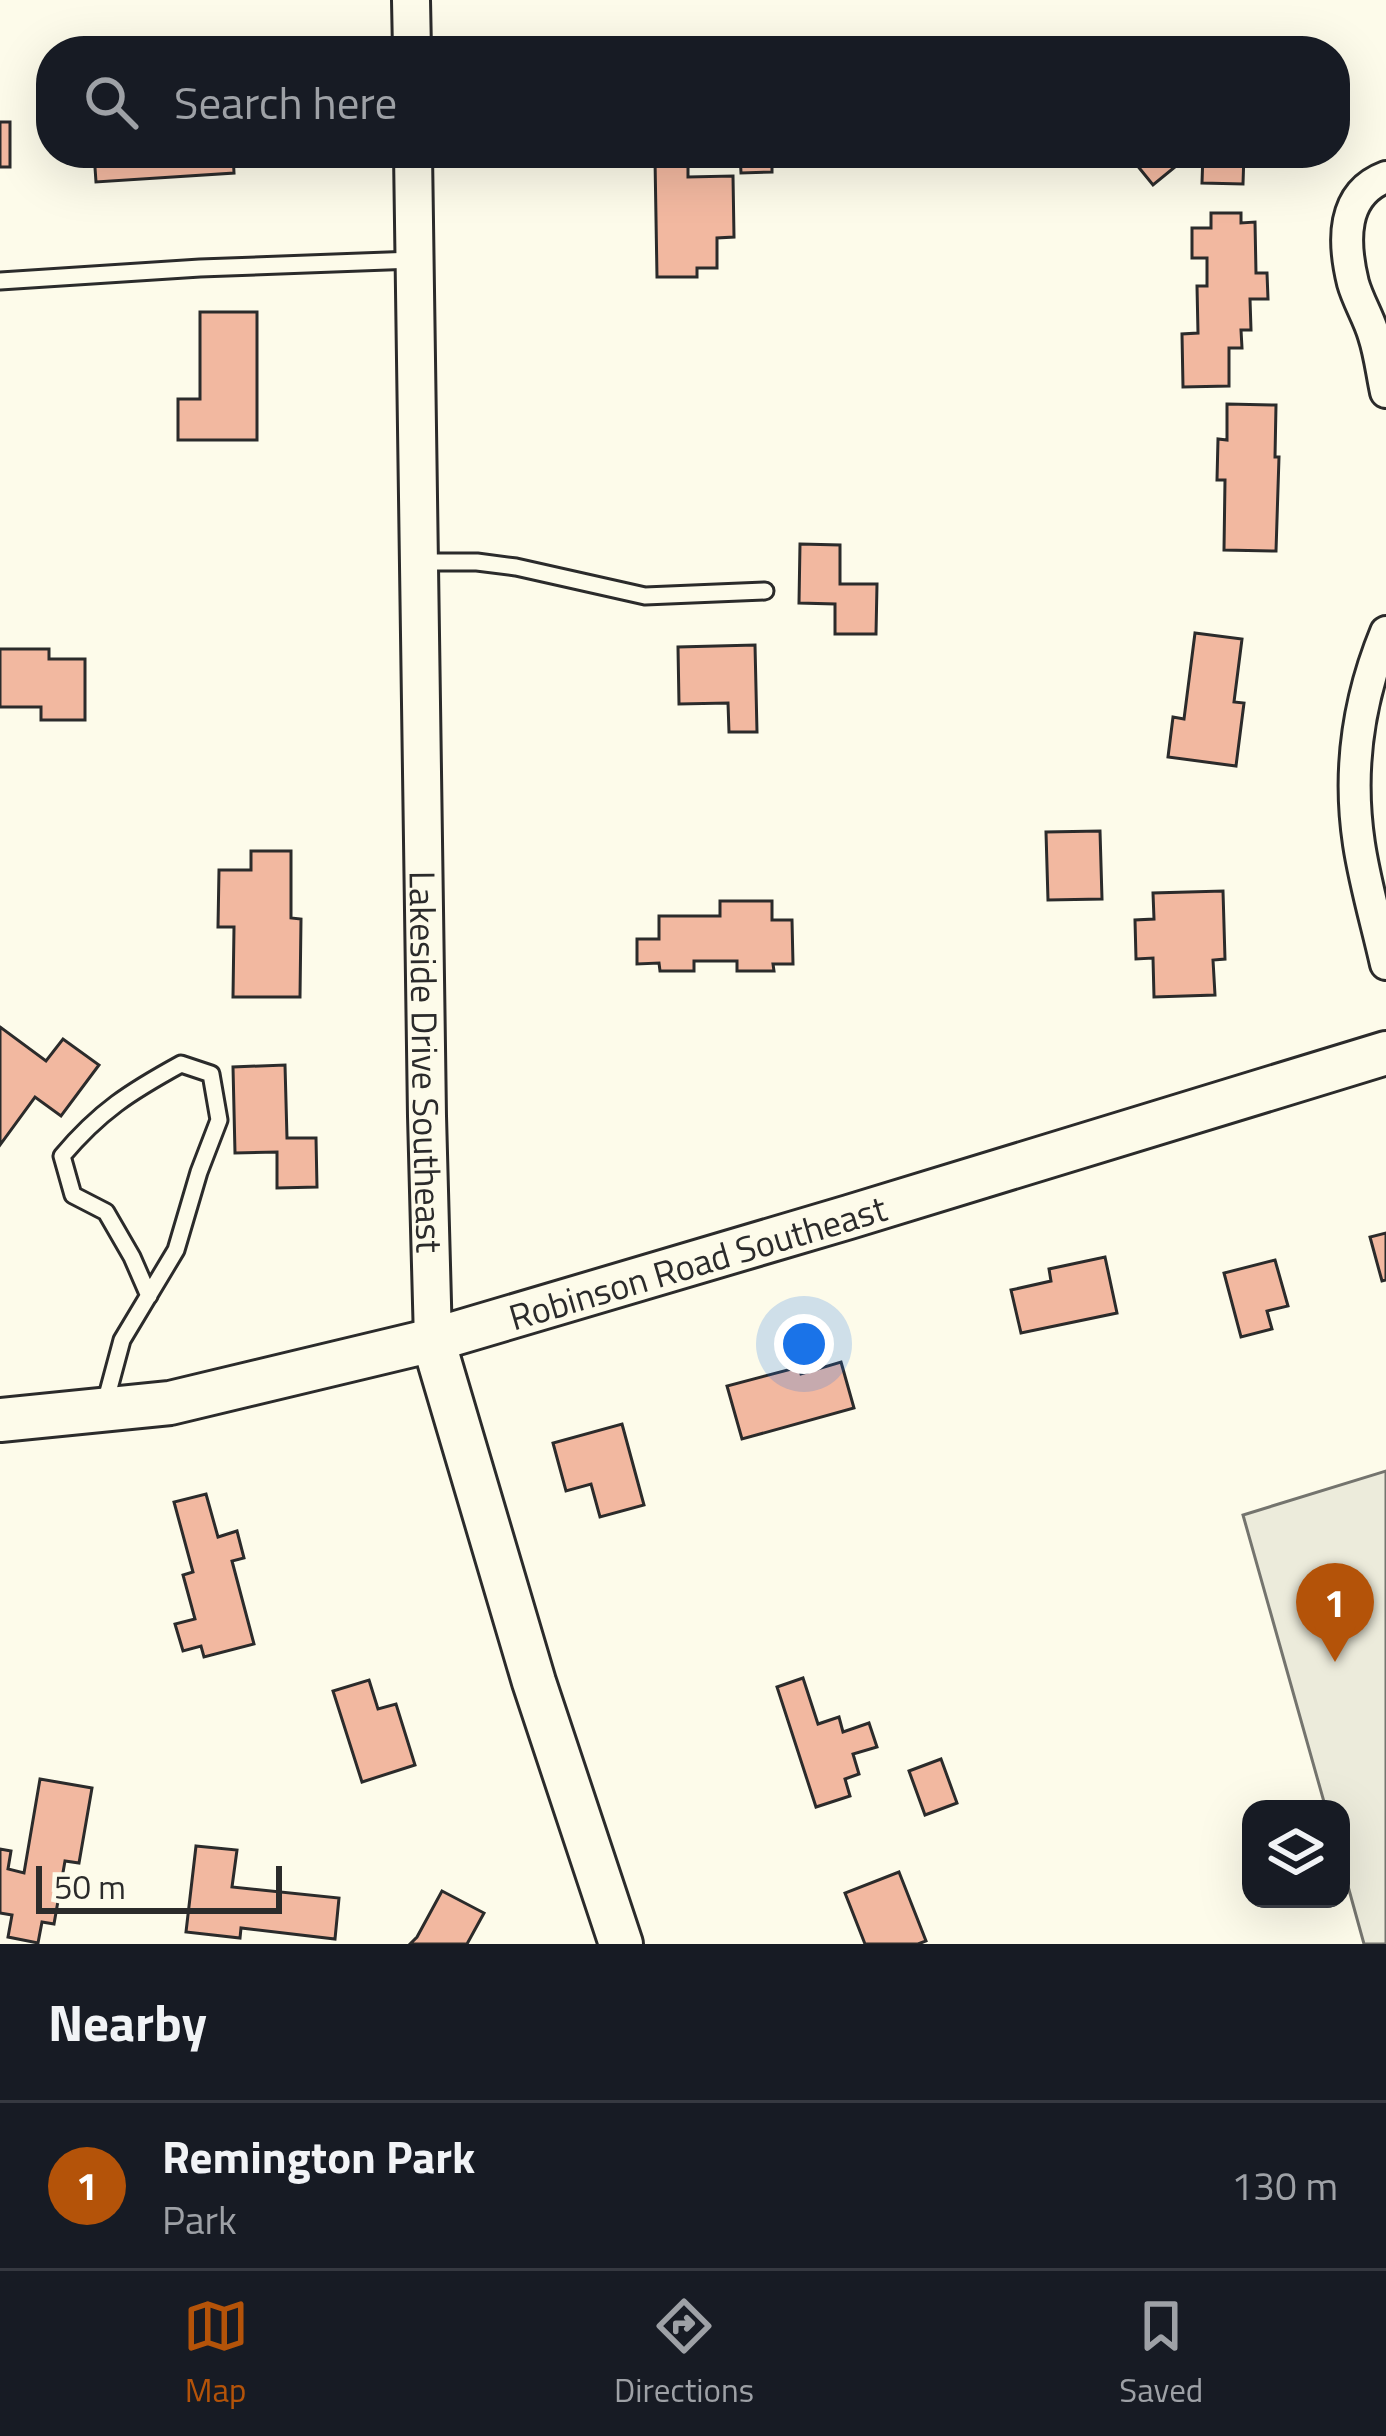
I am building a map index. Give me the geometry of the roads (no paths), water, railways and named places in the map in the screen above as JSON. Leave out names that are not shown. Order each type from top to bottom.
[{"type":"main road","name":"Robinson Road Southeast","points":[[0,1420],[170,1403],[433,1340],[1386,1053]]},
{"type":"main road","name":"Lakeside Drive Southeast","points":[[433,1340],[534,1682],[621,1944]]},
{"type":"street","points":[[411,0],[412,36]]},
{"type":"street","name":"Lakeside Drive Southeast","points":[[413,168],[433,1340]]},
{"type":"street","points":[[1385,385],[1381,329],[1354,283],[1347,235],[1352,204],[1370,183],[1386,177]]},
{"type":"street","points":[[1386,632],[1370,670],[1357,726],[1354,772],[1359,843],[1386,964]]},
{"type":"lane","points":[[0,281],[414,260]]},
{"type":"lane","points":[[420,562],[516,567],[645,596],[765,591]]},
{"type":"lane","points":[[103,1410],[122,1340],[176,1250],[219,1120],[211,1074],[182,1064],[124,1096],[87,1126],[62,1156],[74,1195],[106,1212],[133,1257],[148,1296]]},
{"type":"place","name":"Remington Park","points":[[1335,1662]]}]
